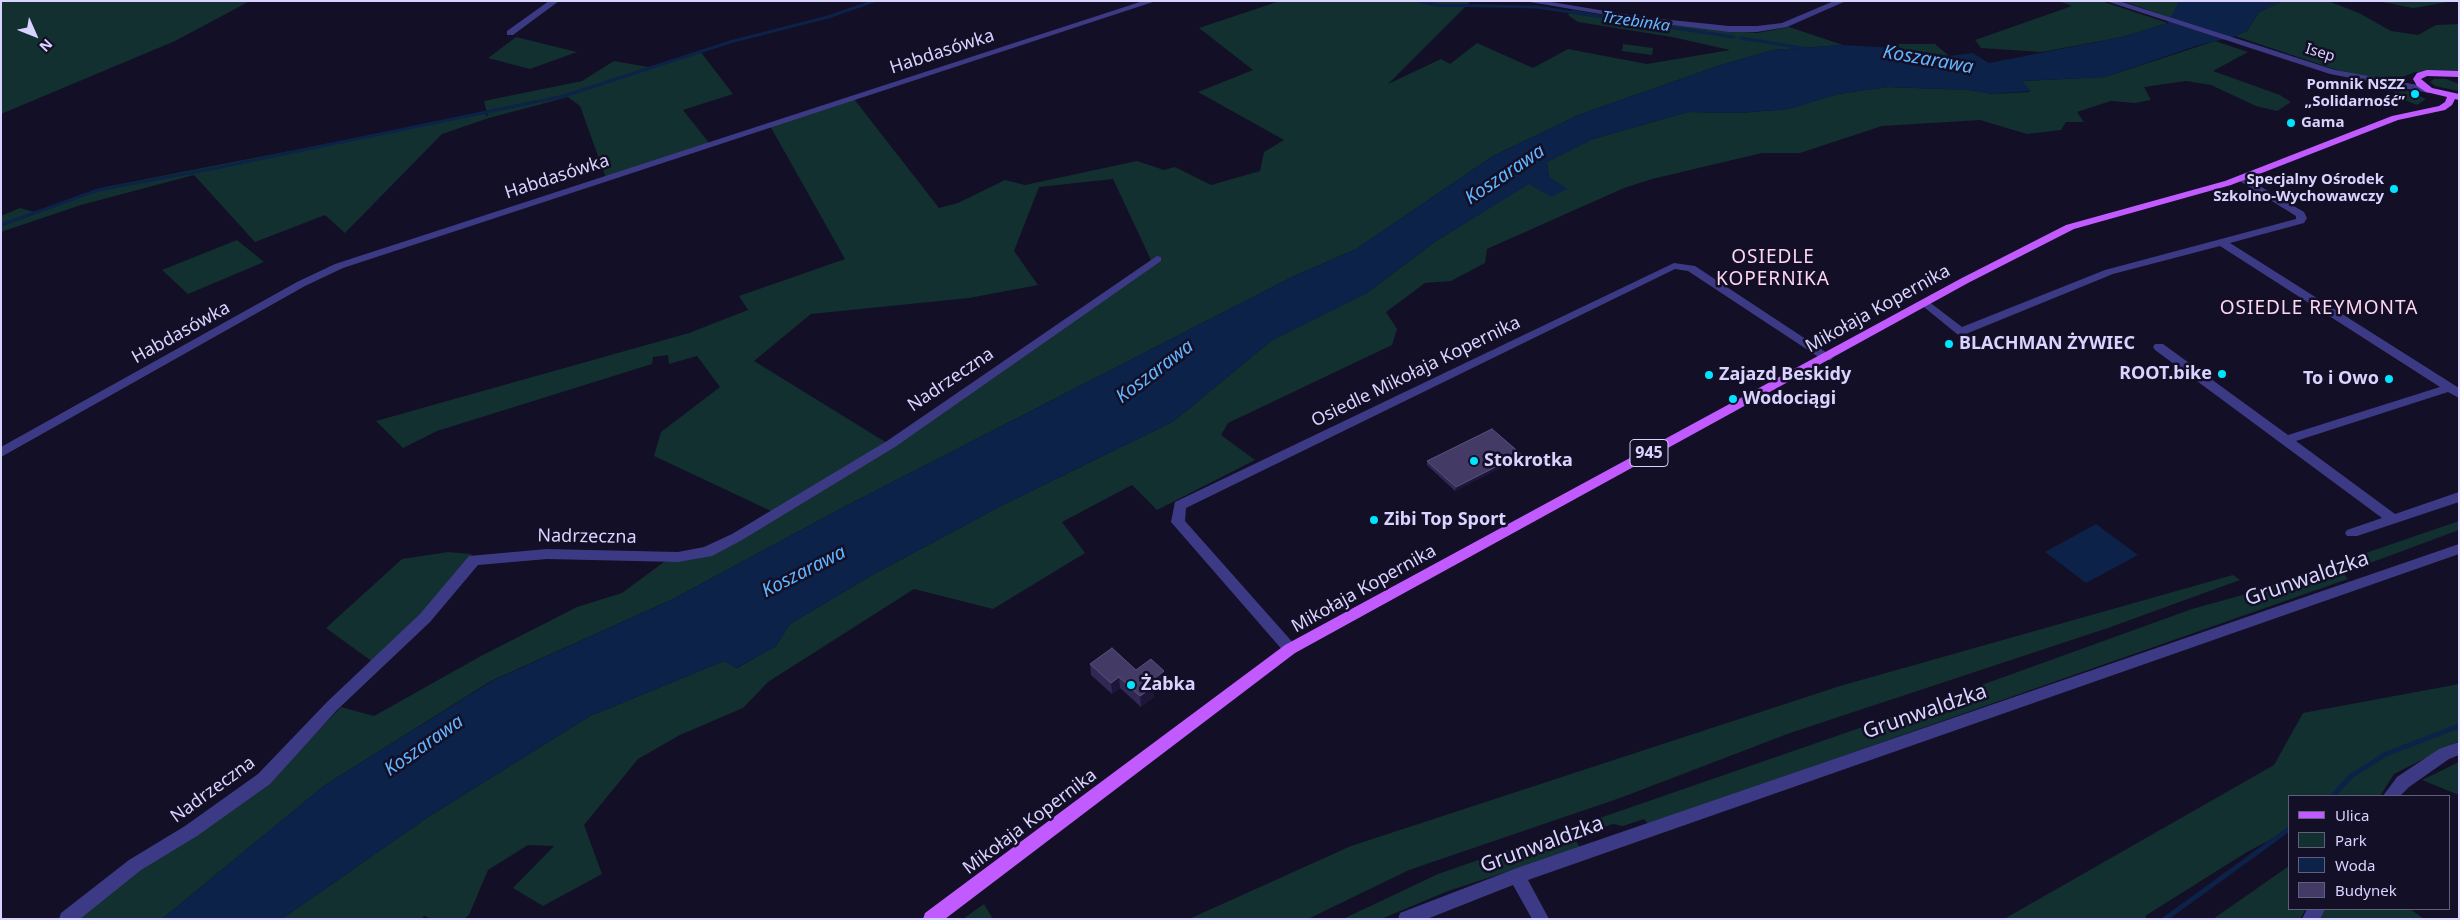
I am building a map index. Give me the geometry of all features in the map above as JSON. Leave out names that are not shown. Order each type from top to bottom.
[{"type":"main road","points":[[2418,82],[2418,77],[2423,74],[2459,74]]},
{"type":"main road","name":"945","points":[[2418,82],[2432,91],[2456,97]]},
{"type":"main road","points":[[2430,109],[2435,102],[2432,91]]},
{"type":"main road","name":"Mikołaja Kopernika","points":[[931,919],[1290,649],[1924,303],[2070,227],[2241,178],[2395,118],[2430,109],[2442,108],[2456,97]]},
{"type":"street","points":[[510,33],[555,1]]},
{"type":"street","name":"Habdasówka","points":[[1,453],[301,284],[339,266],[788,118],[1152,1]]},
{"type":"street","points":[[1528,1],[1642,19],[1729,29],[1757,29],[1784,25],[1842,1]]},
{"type":"street","name":"Isep","points":[[2112,2],[2333,72],[2432,91]]},
{"type":"street","name":"Isep","points":[[2385,82],[2418,82]]},
{"type":"street","points":[[1924,303],[1962,332],[2109,272],[2300,221],[2302,218],[2300,214],[2241,178]]},
{"type":"street","points":[[2221,242],[2454,391]]},
{"type":"street","name":"Nadrzeczna","points":[[67,919],[135,865],[191,831],[264,779],[332,706],[425,618],[474,560],[548,554],[678,557],[707,552],[736,537],[891,444],[1157,259]]},
{"type":"street","name":"Osiedle Mikołaja Kopernika","points":[[1290,649],[1178,522],[1180,505],[1674,266],[1691,268],[1826,357]]},
{"type":"street","points":[[2159,347],[2394,519]]},
{"type":"street","points":[[2287,440],[2454,391]]},
{"type":"street","points":[[2352,533],[2459,497]]},
{"type":"street","name":"Grunwaldzka","points":[[1406,919],[1517,876],[2459,548]]},
{"type":"street","points":[[2392,795],[2403,782],[2444,754],[2459,748]]},
{"type":"street","points":[[1517,876],[1542,919]]},
{"type":"green space","points":[[1,1],[250,1],[175,41],[1,114]]},
{"type":"green space","points":[[1280,1],[1471,1],[1388,84],[1441,59],[1450,64],[1477,43],[1533,68],[1568,49],[1647,64],[1730,50],[1672,37],[1578,22],[1568,15],[1572,10],[1639,21],[1757,33],[1789,27],[1843,45],[1773,50],[1718,66],[1581,114],[1493,156],[1356,249],[1292,277],[840,509],[673,599],[491,681],[325,785],[162,919],[76,919],[138,868],[268,783],[341,707],[374,716],[481,656],[577,607],[622,593],[664,562],[707,552],[895,446],[999,374],[1033,343],[1151,260],[1113,179],[1039,187],[1014,251],[1038,285],[969,298],[811,314],[754,361],[887,443],[771,511],[654,456],[661,432],[720,387],[697,356],[669,364],[668,355],[653,357],[652,364],[437,431],[403,448],[376,421],[689,333],[748,310],[739,296],[845,259],[769,124],[854,99],[939,208],[958,203],[1005,180],[1025,185],[1137,161],[1164,170],[1175,167],[1211,185],[1260,171],[1264,152],[1284,140],[1198,92],[1253,70],[1199,28]]},
{"type":"green space","points":[[2059,1],[2101,1],[2168,23],[2122,37],[2042,52],[1981,48],[1975,40],[2072,6]]},
{"type":"green space","points":[[2122,1],[2179,1],[2172,18]]},
{"type":"green space","points":[[2283,1],[2328,1],[2359,13],[2391,31],[2418,35],[2436,25],[2459,24],[2459,73],[2415,72],[2400,78],[2370,78],[2346,73],[2235,36],[2247,31],[2259,12]]},
{"type":"green space","points":[[2377,1],[2454,1],[2413,8]]},
{"type":"green space","points":[[516,37],[577,52],[530,69],[488,58]]},
{"type":"green space","points":[[2215,41],[2248,52],[2213,71],[2280,95],[2291,102],[2277,111],[2256,106],[2211,85],[2186,81],[2144,87],[2151,100],[2135,103],[2111,101],[2077,112],[2084,122],[2066,122],[2061,130],[2027,134],[1980,120],[1882,126],[1800,153],[1762,153],[1652,179],[1624,188],[1487,249],[1485,263],[1451,281],[1425,283],[1386,312],[1397,329],[1392,345],[1228,423],[1221,435],[1255,460],[1157,510],[1132,485],[1062,522],[1085,553],[993,609],[914,589],[768,682],[743,708],[680,735],[638,759],[584,825],[602,874],[543,906],[513,888],[554,846],[528,845],[488,870],[469,915],[464,919],[432,919],[424,916],[422,919],[282,919],[428,817],[590,716],[724,661],[737,668],[776,646],[790,624],[874,574],[999,507],[1174,421],[1271,341],[1367,293],[1436,241],[1530,183],[1551,196],[1566,189],[1549,177],[1547,162],[1593,139],[1688,112],[1739,113],[1789,109],[1838,94],[1888,87],[1969,90],[1993,94],[2030,92],[2021,81],[2105,77]]},
{"type":"green space","points":[[1623,44],[1653,48],[1652,55],[1622,51]]},
{"type":"green space","points":[[1894,44],[1935,44],[1949,56],[1898,48]]},
{"type":"green space","points":[[700,51],[733,94],[683,110],[710,144],[606,178],[580,106],[568,97],[489,118],[442,134],[345,233],[325,215],[255,242],[194,175],[81,205],[1,232],[1,216],[20,208],[35,212],[105,187],[484,113],[488,117],[484,101],[582,81],[614,61],[648,67]]},
{"type":"green space","points":[[2434,79],[2446,79],[2459,84],[2459,91],[2435,86],[2430,82]]},
{"type":"green space","points":[[2392,87],[2404,89],[2426,99],[2417,105],[2395,96]]},
{"type":"green space","points":[[237,240],[264,262],[188,294],[162,270]]},
{"type":"green space","points":[[2459,521],[2459,530],[2343,573],[2348,579],[1648,824],[1644,819],[1623,826],[1613,824],[1574,837],[1580,848],[1448,891],[1381,919],[1343,919],[1438,874],[1929,704],[2192,609],[2246,594]]},
{"type":"green space","points":[[448,552],[471,554],[474,560],[377,665],[326,628],[402,559]]},
{"type":"green space","points":[[2233,575],[2240,580],[2108,628],[1790,733],[1620,798],[1409,870],[1308,919],[1189,919],[1351,846],[1840,686]]},
{"type":"green space","points":[[2459,684],[2459,741],[2394,774],[2381,795],[2288,795],[2288,831],[2247,852],[2145,916],[2148,919],[2004,919],[2274,765],[2303,713]]},
{"type":"green space","points":[[2459,762],[2459,795],[2422,780]]},
{"type":"green space","points":[[2288,867],[2288,910],[2305,910],[2300,919],[2213,919]]},
{"type":"green space","points":[[984,904],[993,919],[963,919]]},
{"type":"green space","points":[[2316,910],[2411,910],[2424,919],[2310,919]]},
{"type":"water","name":"Koszarawa","points":[[2179,1],[2283,1],[2259,12],[2247,31],[2237,36],[2196,46],[2105,77],[2022,81],[2031,91],[1993,94],[1969,90],[1888,87],[1838,94],[1789,109],[1739,113],[1688,112],[1593,139],[1547,162],[1549,177],[1567,189],[1551,197],[1529,184],[1436,241],[1367,293],[1271,341],[1174,421],[999,507],[874,574],[790,624],[776,646],[736,668],[724,661],[590,716],[428,817],[282,919],[162,919],[325,785],[492,681],[673,599],[840,509],[1292,277],[1356,249],[1493,156],[1581,114],[1718,66],[1773,50],[1843,45],[1898,48],[1949,56],[1973,53],[1989,63],[2122,37],[2168,23]]},
{"type":"water","points":[[2096,524],[2138,555],[2086,583],[2045,552]]},
{"type":"building","name":"Stokrotka","points":[[1492,429],[1521,454],[1456,487],[1427,461]]},
{"type":"building","points":[[1112,648],[1136,670],[1151,659],[1164,671],[1149,683],[1153,687],[1140,696],[1119,677],[1111,683],[1090,664]]},
{"type":"waterway","points":[[1,225],[98,190],[211,169],[564,96],[730,42],[828,17],[874,1]]},
{"type":"waterway","name":"Trzebinka","points":[[1418,1],[1436,5],[1537,7],[1734,37]]},
{"type":"waterway","name":"Trzebinka","points":[[1741,38],[1808,49]]},
{"type":"waterway","points":[[2334,795],[2351,776],[2386,754],[2459,726]]},
{"type":"waterway","points":[[2165,919],[2288,830]]},
{"type":"place","name":"Pomnik NSZZ „Solidarność”","points":[[2415,94]]},
{"type":"place","name":"Gama","points":[[2291,123]]},
{"type":"place","name":"Specjalny Ośrodek Szkolno-Wychowawczy","points":[[2394,189]]},
{"type":"place","name":"BLACHMAN ŻYWIEC","points":[[1949,344]]},
{"type":"place","name":"ROOT.bike","points":[[2222,374]]},
{"type":"place","name":"Zajazd Beskidy","points":[[1709,375]]},
{"type":"place","name":"To i Owo","points":[[2389,379]]},
{"type":"place","name":"Wodociągi","points":[[1733,399]]},
{"type":"place","name":"Stokrotka","points":[[1474,461]]},
{"type":"place","name":"Zibi Top Sport","points":[[1374,520]]},
{"type":"place","name":"Żabka","points":[[1131,685]]},
{"type":"district","name":"OSIEDLE KOPERNIKA","points":[[1773,269]]},
{"type":"district","name":"OSIEDLE REYMONTA","points":[[2319,309]]}]
